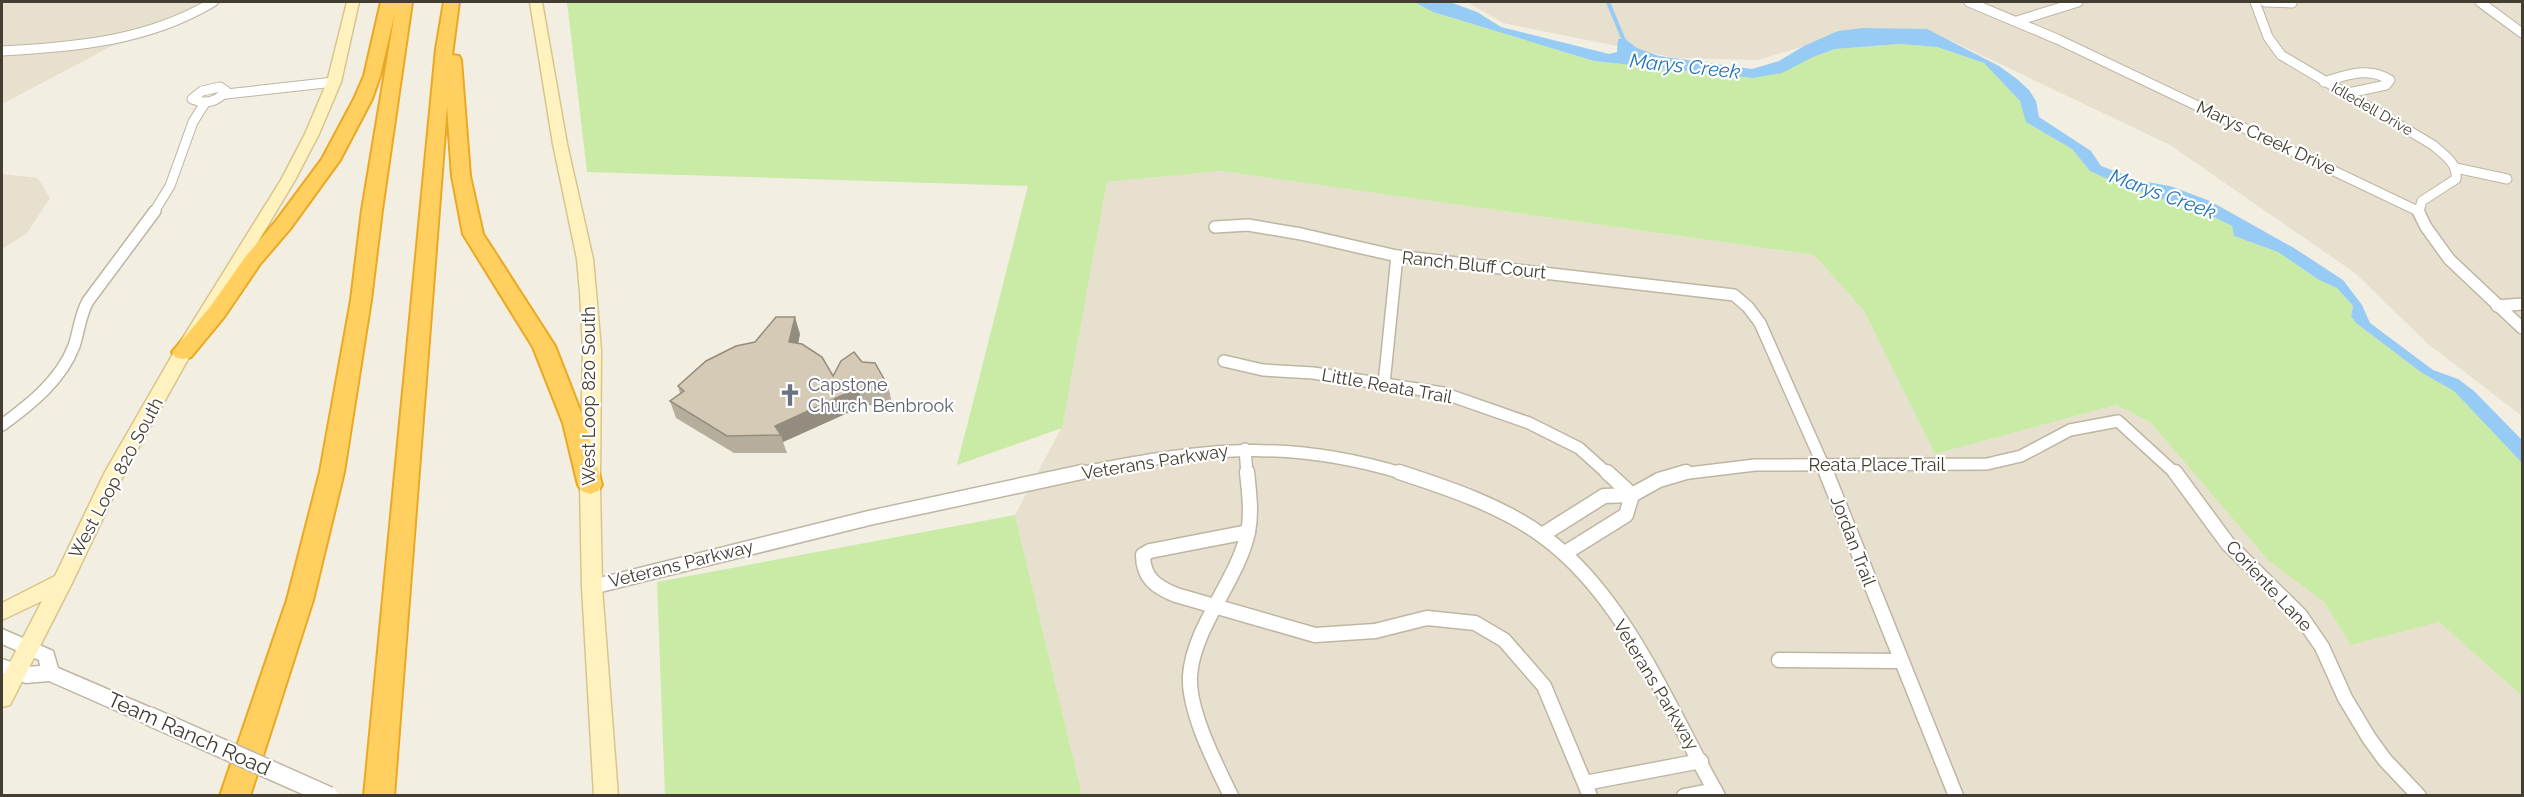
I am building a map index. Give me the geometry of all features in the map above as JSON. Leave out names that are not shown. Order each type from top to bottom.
[{"type":"highway","points":[[183,352],[217,312],[253,261],[290,217],[331,160],[363,99],[372,76],[389,2]]},
{"type":"highway","points":[[235,795],[303,589],[332,472],[361,300],[372,210],[404,2]]},
{"type":"highway","points":[[379,795],[444,49],[451,2]]},
{"type":"highway","points":[[444,49],[454,62],[461,176],[473,234],[544,346],[574,423],[590,485]]},
{"type":"main road","name":"West Loop 820 South","points":[[2,698],[9,668],[29,648],[115,472],[183,352],[288,180],[312,134],[334,82],[352,2]]},
{"type":"main road","name":"West Loop 820 South","points":[[536,2],[560,144],[585,259],[592,350],[590,485],[592,587],[606,795]]},
{"type":"main road","points":[[2,612],[63,581]]},
{"type":"street","points":[[2,51],[68,46],[124,36],[174,22],[213,2]]},
{"type":"street","name":"Marys Creek Drive","points":[[1969,2],[2017,21],[2419,211]]},
{"type":"street","points":[[2017,21],[2078,2]]},
{"type":"street","name":"Idledell Drive","points":[[2255,2],[2262,27],[2272,47],[2292,63],[2412,131],[2447,156],[2456,168]]},
{"type":"street","points":[[2265,2],[2292,3]]},
{"type":"street","points":[[2480,2],[2523,33]]},
{"type":"street","points":[[2324,82],[2370,71],[2383,74],[2390,80],[2386,84],[2344,94]]},
{"type":"street","points":[[226,94],[225,89],[216,84],[193,96],[194,102],[205,103],[226,94],[334,82]]},
{"type":"street","points":[[2,425],[57,376],[66,362],[87,302],[163,200],[179,168],[195,116],[205,103]]},
{"type":"street","points":[[2507,179],[2456,168],[2456,179],[2422,201],[2419,211],[2424,226],[2433,239],[2497,306],[2523,328]]},
{"type":"street","name":"Ranch Bluff Court","points":[[1215,227],[1248,225],[1274,228],[1397,256],[1734,295]]},
{"type":"street","points":[[1384,384],[1397,256]]},
{"type":"street","name":"Jordan Trail","points":[[1734,295],[1748,307],[1760,323],[1823,465],[1900,661],[1956,795]]},
{"type":"street","points":[[2497,306],[2523,304]]},
{"type":"street","name":"Little Reata Trail","points":[[1224,361],[1263,370],[1313,373],[1443,393],[1529,423],[1579,448],[1632,495]]},
{"type":"street","name":"Reata Place Trail","points":[[1542,535],[1604,496],[1632,495],[1670,476],[1705,468],[1755,465],[1988,464],[2020,456],[2070,430],[2118,421]]},
{"type":"street","name":"Coriente Lane","points":[[2118,421],[2178,476],[2228,544],[2300,615],[2322,646],[2345,698],[2364,731],[2385,760],[2419,795]]},
{"type":"street","points":[[1231,795],[1209,751],[1193,700],[1190,676],[1196,650],[1233,574],[1248,532],[1250,501],[1245,449]]},
{"type":"street","name":"Veterans Parkway","points":[[592,587],[953,498],[1192,453],[1245,449],[1307,452],[1366,462],[1413,475],[1524,522],[1565,553],[1636,644],[1716,793]]},
{"type":"street","points":[[1565,553],[1626,515],[1632,495]]},
{"type":"street","points":[[1248,532],[1150,551],[1143,555],[1145,573],[1156,587],[1215,608],[1315,635],[1375,631],[1427,618],[1475,623],[1504,640],[1544,686],[1588,789],[1701,762]]},
{"type":"street","points":[[2,636],[47,656],[50,673]]},
{"type":"street","points":[[1779,660],[1900,661]]},
{"type":"street","name":"Team Ranch Road","points":[[9,668],[26,675],[50,673],[329,795]]},
{"type":"street","points":[[1684,795],[1716,793]]},
{"type":"shaded area","points":[[2,2],[224,2],[188,20],[112,46],[2,104]]},
{"type":"shaded area","points":[[1467,2],[2522,2],[2522,416],[2428,344],[2355,273],[2170,145],[1952,41],[1893,33],[1837,36],[1758,60],[1676,58],[1503,23]]},
{"type":"shaded area","points":[[1221,171],[1814,255],[1864,311],[1935,454],[2116,405],[2150,422],[2269,561],[2324,602],[2351,645],[2439,622],[2522,696],[2522,795],[1082,795],[1015,515],[1062,427],[1107,182]]},
{"type":"shaded area","points":[[2,174],[38,178],[50,198],[27,233],[2,249]]},
{"type":"green space","points":[[567,2],[1414,2],[1433,12],[1594,61],[1753,78],[1835,49],[1900,44],[1937,47],[1984,63],[2020,101],[2027,122],[2072,149],[2090,171],[2118,184],[2212,216],[2232,226],[2234,236],[2278,252],[2319,280],[2337,288],[2353,306],[2351,316],[2356,323],[2422,373],[2454,391],[2522,463],[2522,696],[2439,622],[2351,645],[2324,602],[2269,561],[2150,422],[2116,405],[1935,454],[1864,311],[1814,255],[1221,171],[1107,182],[1062,428],[957,465],[1028,186],[587,172]]},
{"type":"green space","points":[[1015,515],[1082,795],[665,795],[657,582]]},
{"type":"water","name":"Marys Creek","points":[[1414,2],[1450,2],[1477,12],[1501,27],[1609,54],[1617,52],[1618,39],[1625,39],[1637,48],[1659,56],[1752,69],[1779,61],[1804,46],[1838,31],[1863,28],[1927,29],[1999,66],[2017,79],[2029,90],[2036,101],[2039,117],[2091,151],[2101,166],[2141,181],[2170,186],[2210,201],[2294,248],[2343,280],[2362,305],[2370,323],[2433,370],[2458,379],[2474,391],[2522,440],[2522,463],[2454,391],[2422,373],[2356,323],[2351,316],[2353,306],[2337,288],[2319,280],[2278,252],[2234,236],[2232,226],[2212,216],[2118,184],[2090,171],[2072,149],[2026,122],[2020,101],[1984,63],[1937,47],[1900,44],[1835,49],[1782,73],[1753,78],[1594,61],[1433,12]]},
{"type":"building","name":"Capstone Church Benbrook","points":[[776,317],[795,317],[789,342],[802,344],[822,357],[833,376],[841,361],[854,352],[862,362],[875,363],[888,386],[858,388],[775,426],[781,435],[727,436],[670,401],[684,391],[678,386],[706,361],[736,346],[755,342]]},
{"type":"waterway","name":"Marys Creek","points":[[1608,2],[1625,43]]},
{"type":"place","name":"Capstone Church Benbrook","points":[[790,395]]}]
